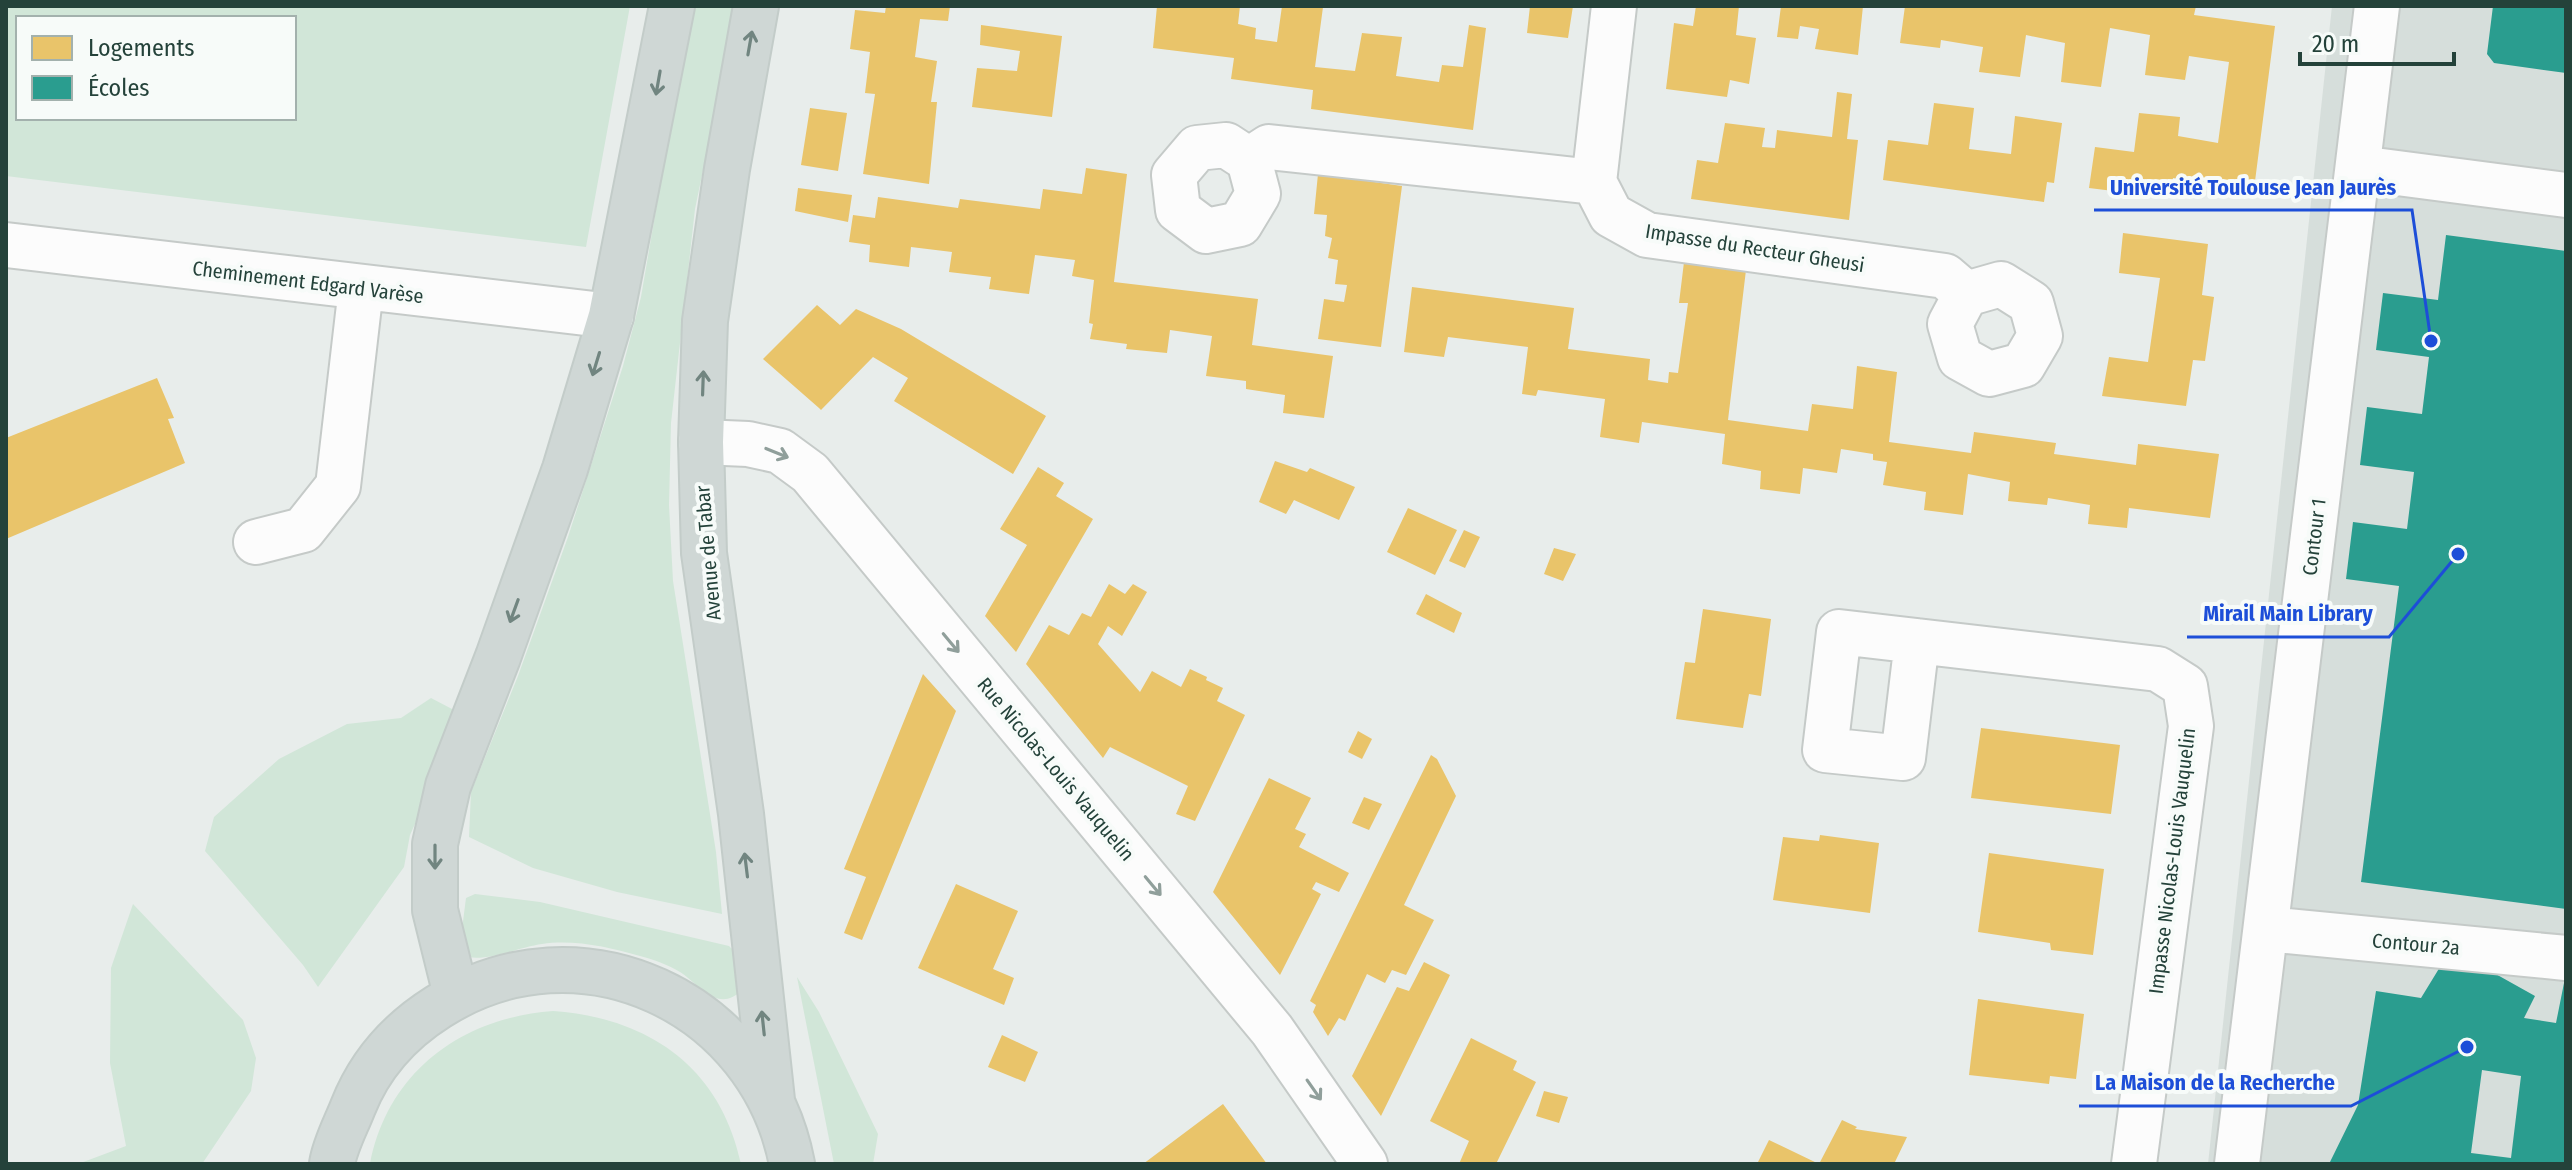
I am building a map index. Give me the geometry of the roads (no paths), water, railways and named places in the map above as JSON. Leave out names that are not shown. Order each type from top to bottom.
[{"type":"main road","points":[[456,995],[435,910],[435,844],[448,786],[565,469],[611,316],[672,6]]},
{"type":"main road","name":"Avenue de Tabar","points":[[756,6],[727,169],[705,321],[701,442],[704,553],[741,814],[772,1100]]},
{"type":"main road","points":[[331,1161],[362,1085],[387,1049],[419,1019],[456,995],[490,981],[526,972],[563,970],[600,973],[636,982],[670,996],[701,1016],[729,1040],[753,1068],[772,1100],[784,1130],[792,1164]]},
{"type":"street","points":[[1249,160],[1269,147],[1594,182],[1614,6]]},
{"type":"street","name":"Contour 1","points":[[2237,1164],[2377,6]]},
{"type":"street","points":[[2359,168],[2566,195]]},
{"type":"street","name":"Impasse du Recteur Gheusi","points":[[1594,182],[1611,215],[1647,235],[1945,276],[1966,294]]},
{"type":"street","name":"Cheminement Edgard Varèse","points":[[6,245],[611,316]]},
{"type":"street","points":[[256,542],[303,530],[338,486],[361,288]]},
{"type":"street","name":"Rue Nicolas-Louis Vauquelin","points":[[701,442],[748,444],[780,451],[810,473],[1272,1030],[1365,1164]]},
{"type":"street","name":"Impasse Nicolas-Louis Vauquelin","points":[[1917,641],[2158,669],[2185,686],[2191,726],[2134,1164]]},
{"type":"street","name":"Contour 2a","points":[[2266,929],[2566,958]]},
{"type":"place","name":"Université Toulouse Jean Jaurès","points":[[2431,341]]},
{"type":"place","name":"Mirail Main Library","points":[[2458,554]]},
{"type":"place","name":"La Maison de la Recherche","points":[[2467,1047]]}]
